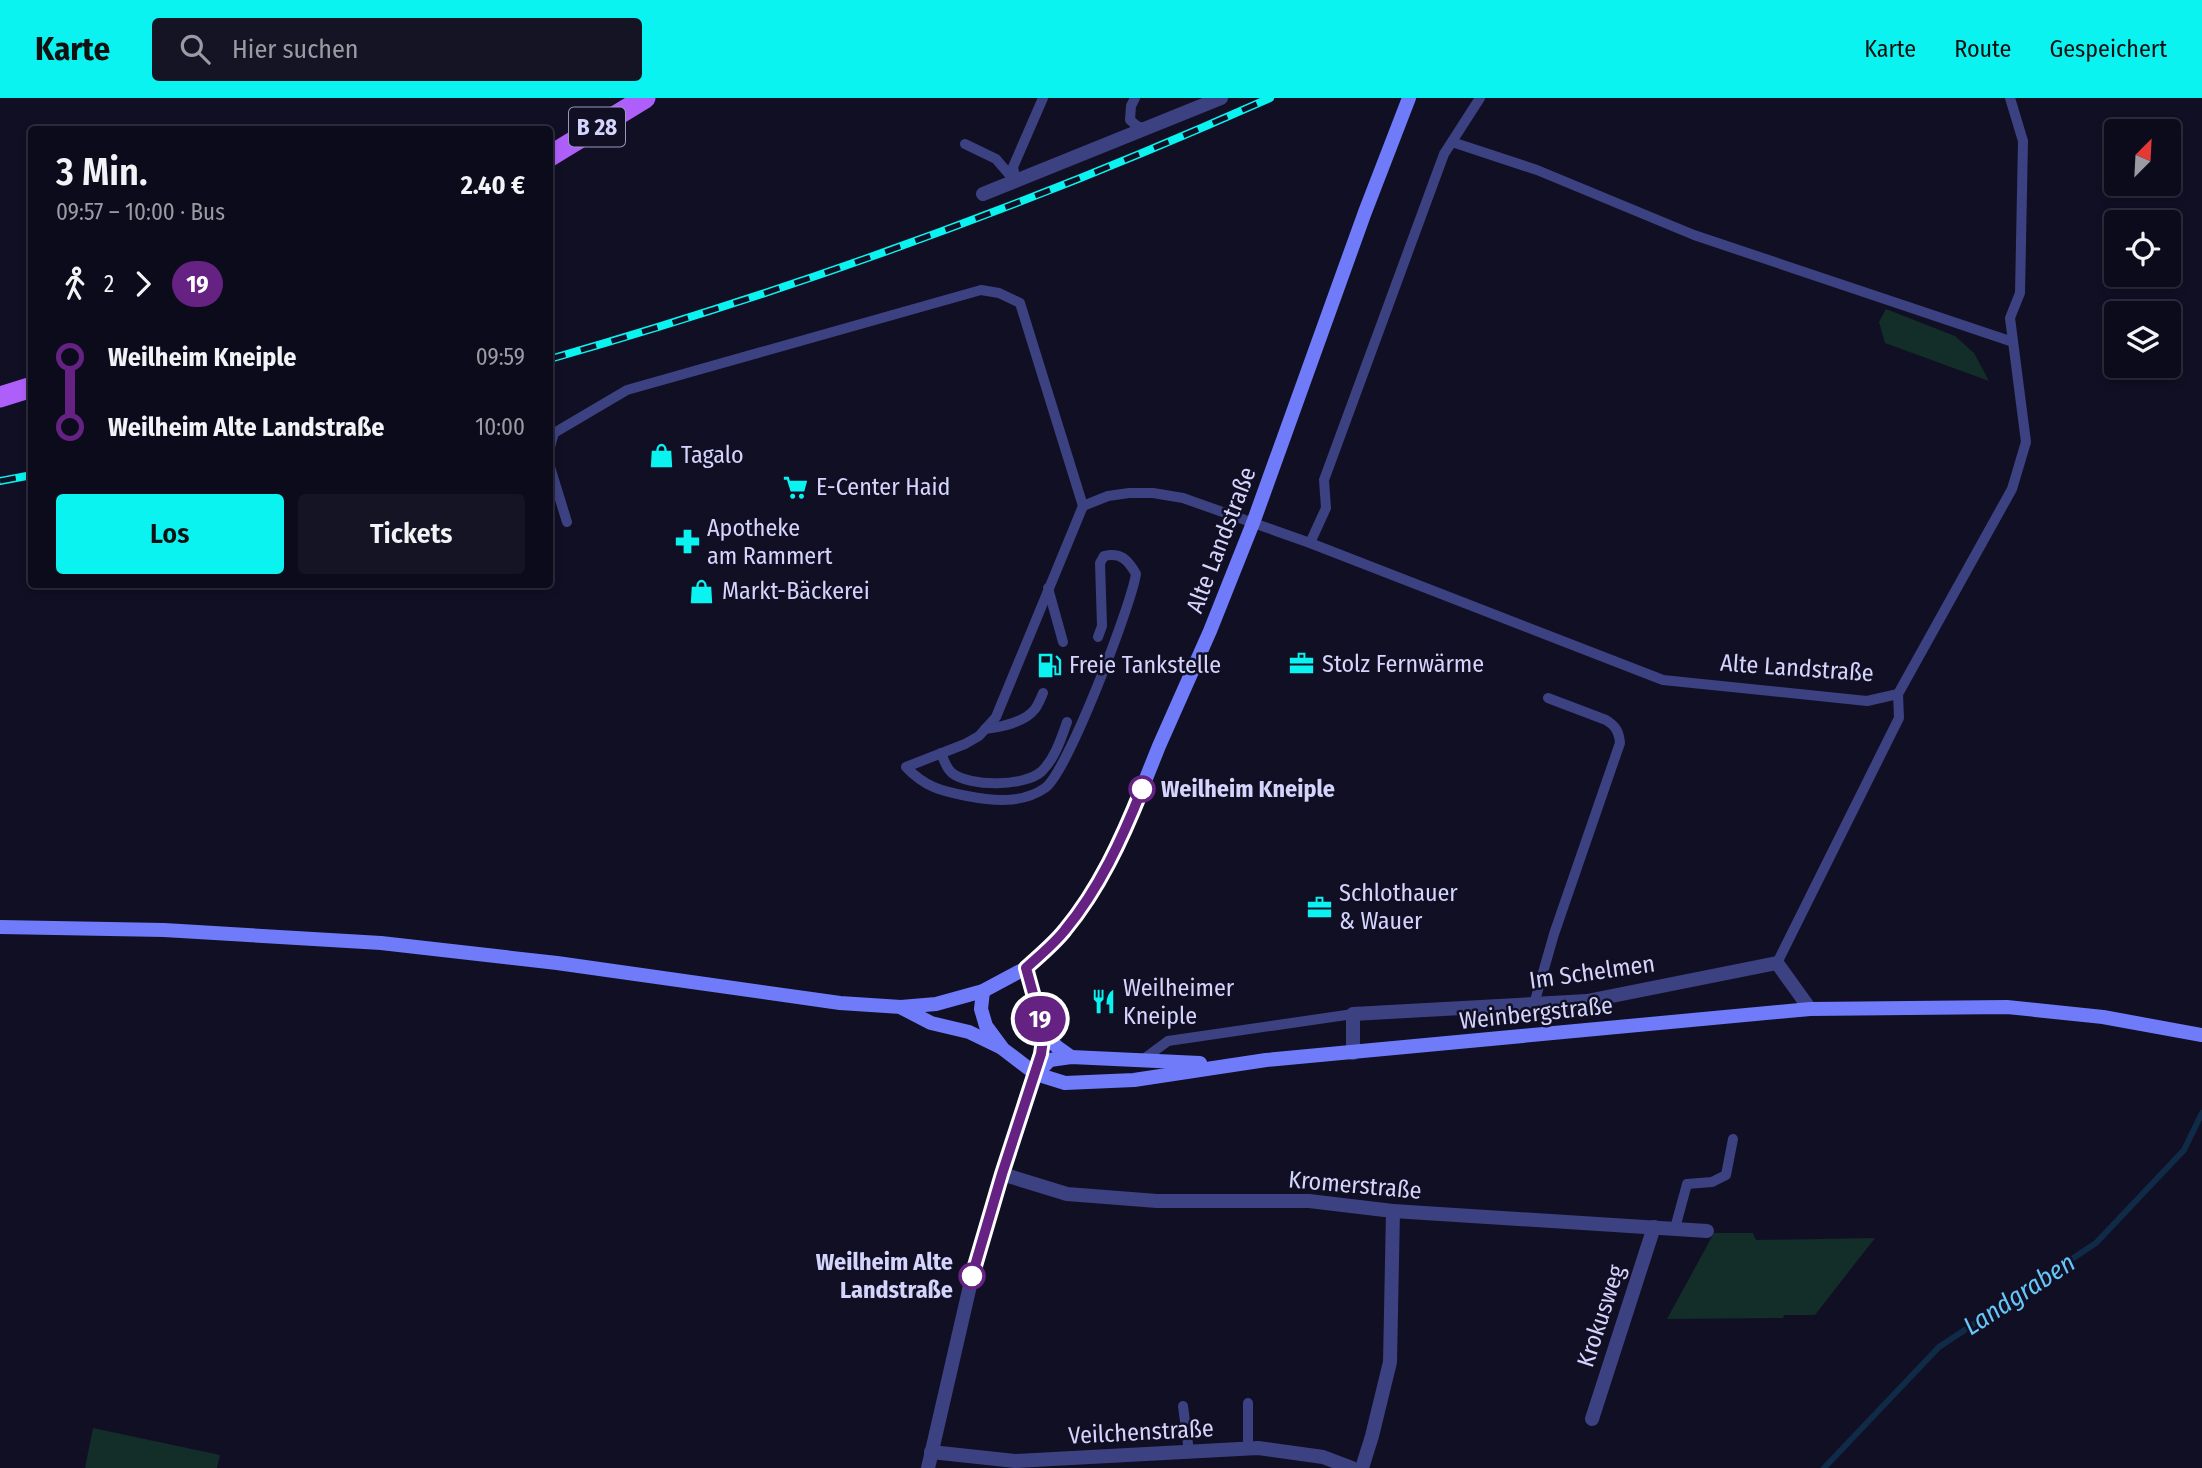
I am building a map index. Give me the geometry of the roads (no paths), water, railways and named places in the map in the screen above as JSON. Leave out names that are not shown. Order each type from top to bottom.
[{"type":"main road","name":"B 28","points":[[553,154],[645,98]]},
{"type":"main road","points":[[0,397],[28,388]]},
{"type":"street","points":[[983,194],[1221,98]]},
{"type":"street","name":"Alte Landstraße","points":[[0,927],[177,930],[381,943],[556,963],[840,1003],[901,1007],[936,1004],[984,991],[1026,968],[1064,932],[1089,897],[1113,854],[1210,631],[1253,523],[1408,100]]},
{"type":"street","points":[[1777,963],[1810,1009]]},
{"type":"street","name":"Im Schelmen","points":[[1353,1014],[1587,1001],[1777,963]]},
{"type":"street","points":[[928,1468],[972,1277],[1002,1174],[1036,1074],[1044,1033],[1026,968]]},
{"type":"street","points":[[984,991],[981,1009],[986,1026],[1003,1049]]},
{"type":"street","points":[[901,1007],[931,1023],[969,1032],[1003,1049],[1036,1074],[1065,1083],[1134,1080],[1233,1064]]},
{"type":"street","name":"Weinbergstraße","points":[[1233,1064],[1810,1009],[2007,1007],[2104,1017],[2199,1034]]},
{"type":"street","points":[[1353,1014],[1353,1054]]},
{"type":"street","points":[[1044,1033],[1071,1057]]},
{"type":"street","points":[[1036,1074],[1050,1060],[1071,1057],[1233,1064]]},
{"type":"street","name":"Kromerstraße","points":[[1002,1174],[1067,1194],[1157,1201],[1309,1201],[1393,1212],[1707,1231]]},
{"type":"street","points":[[1362,1468],[1390,1362],[1393,1212]]},
{"type":"street","name":"Krokusweg","points":[[1592,1419],[1654,1227]]},
{"type":"street","name":"Veilchenstraße","points":[[931,1452],[1015,1461],[1258,1448],[1323,1457],[1352,1468]]},
{"type":"lane","points":[[1016,182],[1013,167],[1044,98]]},
{"type":"lane","points":[[1135,98],[1129,114],[1130,120],[1137,127],[1148,129]]},
{"type":"lane","points":[[1310,543],[1325,508],[1324,480],[1444,154],[1480,98]]},
{"type":"lane","name":"Alte Landstraße","points":[[1083,506],[1108,496],[1153,493],[1182,498],[1310,543],[1663,680],[1867,701],[1898,694],[2012,489],[2026,442],[2010,318],[2020,293],[2022,141],[2010,98]]},
{"type":"lane","points":[[1452,142],[1537,170],[1694,235],[2012,342]]},
{"type":"lane","points":[[965,144],[996,159],[1016,182]]},
{"type":"lane","points":[[553,436],[554,433],[627,390],[981,290],[999,293],[1020,303],[1083,506],[996,717],[979,736],[965,744],[906,767],[919,781],[944,792],[994,800],[1020,799],[1044,789],[1063,763],[1102,674],[1134,590],[1136,574],[1125,558],[1117,555],[1104,556],[1100,563],[1102,626],[1098,637]]},
{"type":"lane","points":[[553,477],[567,522]]},
{"type":"lane","points":[[1048,588],[1063,642]]},
{"type":"lane","points":[[985,729],[1018,721],[1034,710],[1043,693]]},
{"type":"lane","points":[[1777,963],[1899,718],[1898,694]]},
{"type":"lane","points":[[1534,1004],[1554,934],[1620,744],[1614,725],[1548,698]]},
{"type":"lane","points":[[941,753],[952,773],[968,779],[1014,784],[1040,773],[1055,752],[1068,722]]},
{"type":"lane","name":"Im Schelmen","points":[[1141,1061],[1168,1041],[1353,1014]]},
{"type":"lane","points":[[1675,1228],[1686,1184],[1712,1182],[1726,1175],[1733,1139]]},
{"type":"lane","points":[[1248,1403],[1248,1448]]},
{"type":"lane","points":[[1183,1406],[1189,1452]]},
{"type":"waterway","name":"Landgraben","points":[[1824,1468],[1939,1347],[2096,1243],[2184,1150],[2202,1113]]},
{"type":"railway","points":[[553,358],[733,303],[914,241],[1093,173],[1270,98]]},
{"type":"railway","points":[[0,481],[28,476]]},
{"type":"place","name":"Tagalo","points":[[661,455]]},
{"type":"place","name":"E-Center Haid","points":[[796,487]]},
{"type":"place","name":"Apotheke am Rammert","points":[[687,542]]},
{"type":"place","name":"Markt-Bäckerei","points":[[702,591]]},
{"type":"place","name":"Stolz Fernwärme","points":[[1302,664]]},
{"type":"place","name":"Freie Tankstelle","points":[[1049,665]]},
{"type":"place","name":"Weilheim Kneiple","points":[[1142,789]]},
{"type":"place","name":"Schlothauer & Wauer","points":[[1319,907]]},
{"type":"place","name":"Weilheimer Kneiple","points":[[1103,1002]]},
{"type":"place","name":"Weilheim Alte Landstraße","points":[[972,1276]]}]
